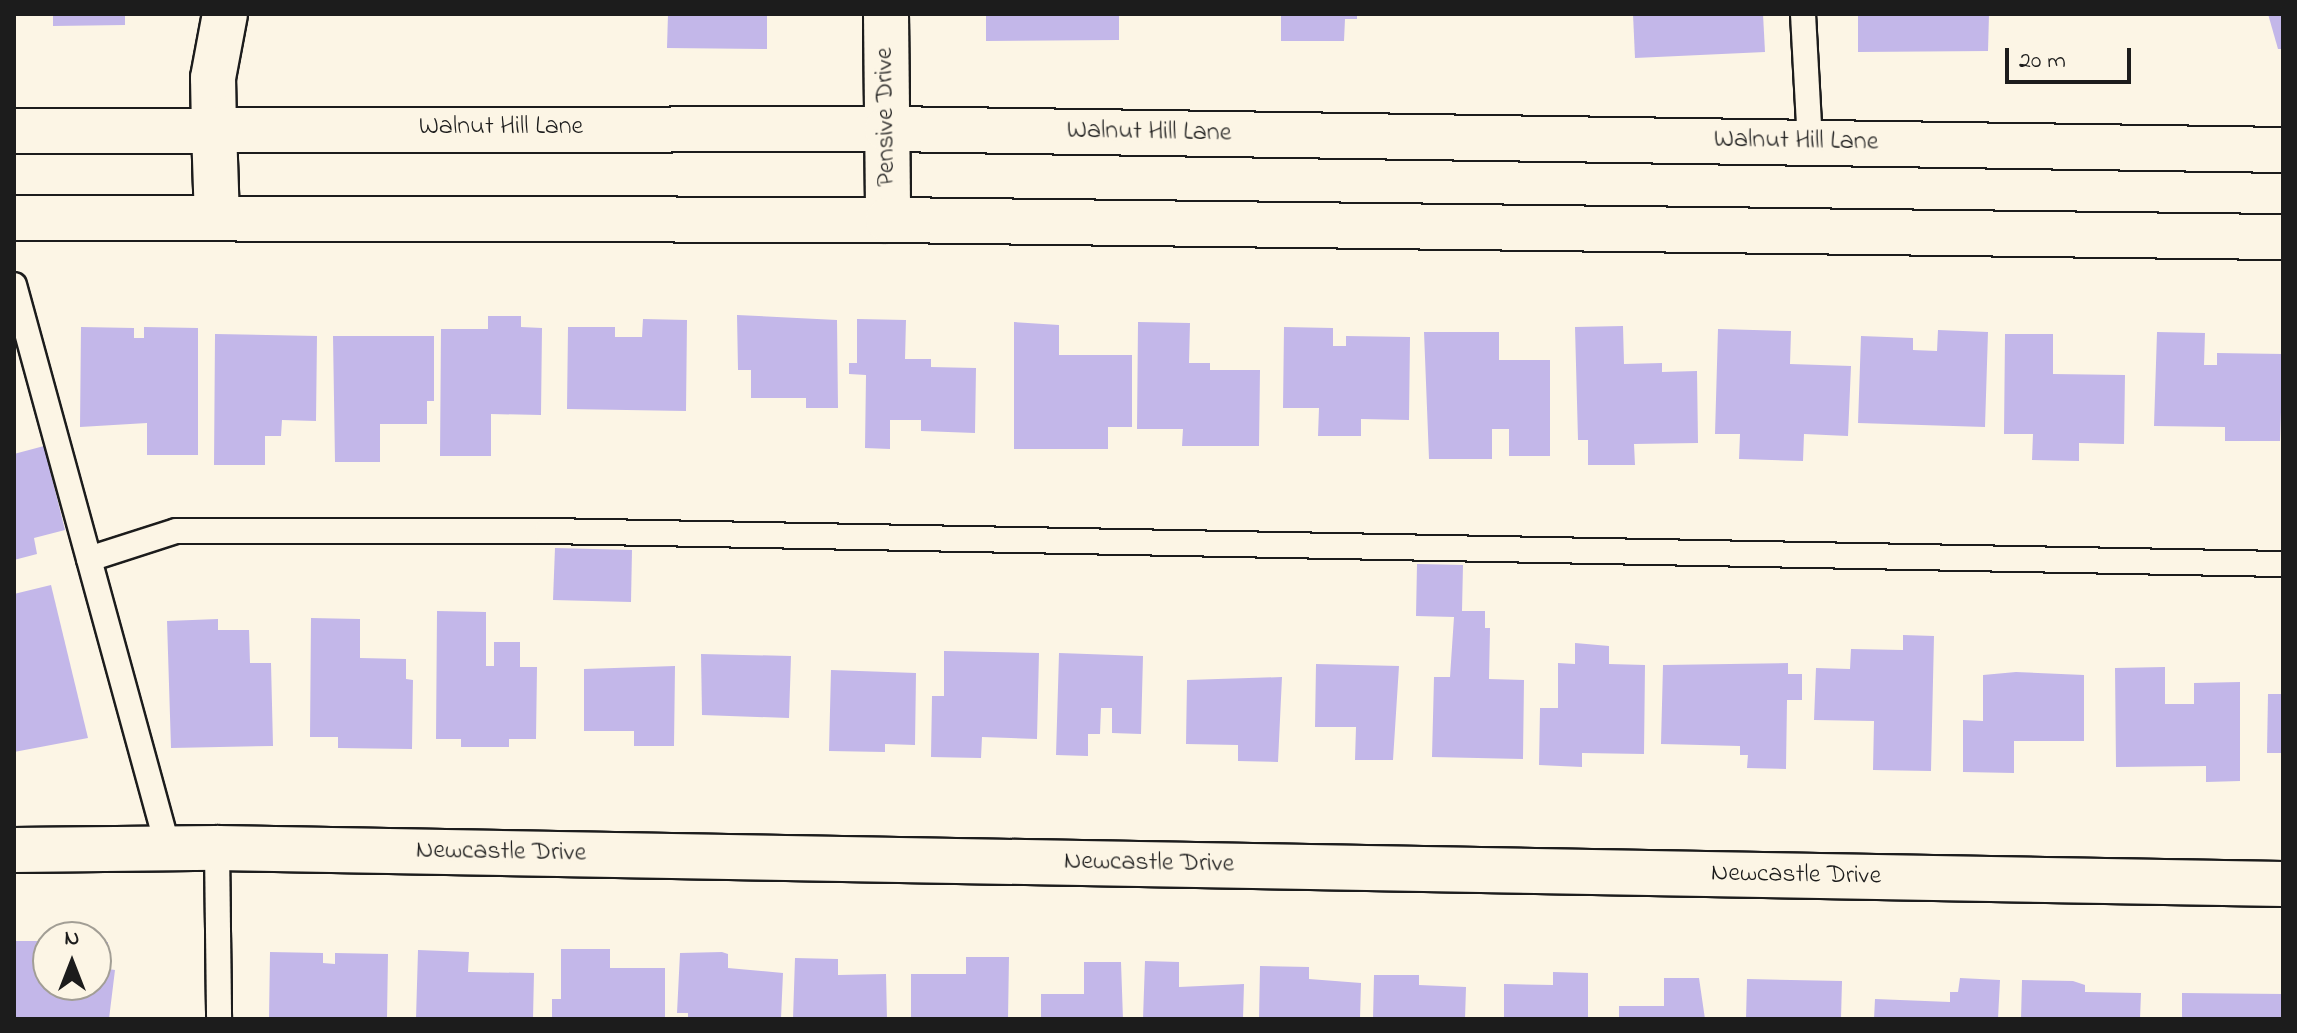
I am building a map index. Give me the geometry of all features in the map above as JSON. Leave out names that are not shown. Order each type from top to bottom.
[{"type":"main road","points":[[217,218],[213,78],[225,14]]},
{"type":"main road","name":"Pensive Drive","points":[[886,14],[888,220]]},
{"type":"main road","name":"Walnut Hill Lane","points":[[14,131],[887,129],[2283,150]]},
{"type":"main road","points":[[14,218],[888,220],[2283,237]]},
{"type":"main road","name":"Newcastle Drive","points":[[14,850],[217,848],[2283,884]]},
{"type":"lane","points":[[1803,14],[1810,143]]},
{"type":"lane","points":[[14,285],[168,848]]},
{"type":"lane","points":[[89,559],[176,531],[547,531],[2283,564]]},
{"type":"lane","points":[[217,848],[219,1019]]},
{"type":"building","points":[[53,14],[125,14],[125,25],[53,26]]},
{"type":"building","points":[[668,14],[767,14],[767,49],[667,48]]},
{"type":"building","points":[[986,14],[1119,14],[1119,40],[986,41]]},
{"type":"building","points":[[1281,14],[1357,14],[1357,19],[1345,19],[1344,41],[1281,41]]},
{"type":"building","points":[[1633,14],[1763,14],[1765,52],[1635,58]]},
{"type":"building","points":[[1858,14],[1989,14],[1988,51],[1858,52]]},
{"type":"building","points":[[2268,14],[2283,14],[2283,49],[2278,49]]},
{"type":"building","points":[[737,315],[837,320],[838,408],[806,408],[806,398],[751,398],[751,370],[738,370]]},
{"type":"building","points":[[488,316],[521,316],[521,327],[542,328],[541,415],[491,414],[491,456],[440,456],[441,329],[488,329]]},
{"type":"building","points":[[643,319],[687,320],[686,411],[567,409],[568,327],[615,327],[615,337],[642,337]]},
{"type":"building","points":[[857,319],[906,320],[905,359],[931,359],[931,367],[976,368],[975,433],[921,431],[921,420],[890,420],[890,449],[865,448],[866,375],[849,374],[849,363],[857,363]]},
{"type":"building","points":[[1014,322],[1059,325],[1059,355],[1132,355],[1132,427],[1108,427],[1108,449],[1014,449]]},
{"type":"building","points":[[1138,322],[1190,323],[1189,363],[1210,363],[1210,370],[1260,370],[1259,446],[1182,446],[1183,429],[1137,429]]},
{"type":"building","points":[[1623,326],[1624,364],[1662,363],[1662,372],[1697,371],[1698,443],[1634,444],[1635,465],[1588,465],[1588,440],[1578,440],[1575,327]]},
{"type":"building","points":[[81,327],[134,328],[134,338],[144,338],[144,327],[198,328],[198,455],[147,455],[147,423],[80,427]]},
{"type":"building","points":[[1284,327],[1333,328],[1333,346],[1346,346],[1346,336],[1410,337],[1409,420],[1361,419],[1361,436],[1318,436],[1319,408],[1283,408]]},
{"type":"building","points":[[1718,329],[1791,331],[1790,364],[1851,366],[1848,436],[1804,434],[1803,461],[1739,459],[1740,434],[1715,434]]},
{"type":"building","points":[[1938,330],[1988,332],[1985,427],[1858,423],[1861,336],[1913,338],[1913,350],[1937,351]]},
{"type":"building","points":[[1424,332],[1499,332],[1499,360],[1550,360],[1550,456],[1509,456],[1509,429],[1492,429],[1492,459],[1429,459]]},
{"type":"building","points":[[2157,332],[2205,333],[2204,365],[2217,365],[2217,353],[2283,354],[2280,441],[2225,441],[2225,427],[2154,426]]},
{"type":"building","points":[[215,334],[317,336],[316,421],[282,420],[281,436],[265,436],[265,465],[214,465]]},
{"type":"building","points":[[2005,334],[2053,334],[2053,374],[2125,375],[2124,444],[2079,443],[2079,461],[2032,460],[2033,434],[2004,434]]},
{"type":"building","points":[[333,336],[434,336],[434,401],[427,401],[427,424],[380,424],[380,462],[335,462]]},
{"type":"building","points":[[44,446],[65,530],[34,538],[37,554],[14,560],[14,454]]},
{"type":"building","points":[[555,548],[632,550],[631,602],[553,600]]},
{"type":"building","points":[[1417,564],[1463,565],[1462,611],[1485,611],[1485,628],[1490,628],[1489,679],[1524,680],[1523,759],[1432,757],[1434,677],[1450,677],[1454,617],[1416,616]]},
{"type":"building","points":[[51,585],[88,738],[14,752],[14,594]]},
{"type":"building","points":[[437,611],[486,612],[486,666],[494,666],[494,642],[520,642],[520,667],[537,667],[536,739],[509,739],[509,747],[461,747],[461,739],[436,739]]},
{"type":"building","points":[[311,618],[360,619],[360,658],[406,659],[406,679],[413,680],[412,749],[338,748],[338,737],[310,737]]},
{"type":"building","points":[[218,619],[218,630],[249,630],[250,663],[271,663],[273,746],[171,748],[167,621]]},
{"type":"building","points":[[1903,635],[1934,636],[1931,771],[1873,770],[1874,721],[1814,720],[1816,668],[1850,669],[1851,649],[1903,650]]},
{"type":"building","points":[[1575,643],[1609,646],[1609,664],[1645,665],[1644,754],[1582,753],[1582,767],[1539,765],[1540,708],[1558,708],[1558,663],[1575,664]]},
{"type":"building","points":[[944,651],[1039,653],[1037,739],[982,737],[981,758],[931,757],[932,696],[944,696]]},
{"type":"building","points":[[1059,653],[1143,656],[1141,734],[1112,733],[1112,708],[1101,708],[1100,734],[1088,734],[1088,756],[1056,755]]},
{"type":"building","points":[[701,654],[791,656],[789,718],[702,715]]},
{"type":"building","points":[[1788,663],[1788,674],[1802,674],[1802,700],[1787,700],[1786,769],[1747,768],[1748,755],[1740,755],[1740,746],[1661,744],[1663,665]]},
{"type":"building","points":[[1316,664],[1399,666],[1393,760],[1355,760],[1356,727],[1315,727]]},
{"type":"building","points":[[675,666],[674,746],[634,746],[634,731],[584,731],[584,669]]},
{"type":"building","points":[[2165,667],[2165,704],[2194,704],[2194,683],[2240,682],[2240,781],[2206,782],[2206,766],[2116,767],[2115,668]]},
{"type":"building","points":[[831,670],[916,673],[915,745],[885,744],[885,752],[829,751]]},
{"type":"building","points":[[2016,672],[2084,675],[2084,741],[2014,741],[2014,773],[1963,772],[1963,720],[1983,721],[1983,675]]},
{"type":"building","points":[[1282,677],[1278,762],[1238,761],[1238,745],[1186,744],[1187,680]]},
{"type":"building","points":[[2268,694],[2283,694],[2283,753],[2267,753]]},
{"type":"building","points":[[14,941],[32,941],[32,1001],[111,1001],[109,1019],[14,1019]]},
{"type":"building","points":[[561,949],[610,949],[610,968],[665,968],[665,1019],[552,1019],[552,999],[561,999]]},
{"type":"building","points":[[418,950],[469,952],[468,972],[534,973],[533,1019],[416,1019]]},
{"type":"building","points":[[270,952],[323,953],[323,963],[335,964],[335,953],[388,954],[387,1019],[269,1019]]},
{"type":"building","points":[[680,953],[728,954],[728,968],[783,973],[781,1019],[688,1019],[688,1013],[677,1013]]},
{"type":"building","points":[[966,957],[1009,957],[1008,1019],[911,1019],[911,974],[966,974]]},
{"type":"building","points":[[795,958],[838,959],[838,975],[886,974],[887,1019],[793,1019]]},
{"type":"building","points":[[1145,961],[1179,962],[1179,987],[1244,984],[1243,1019],[1143,1019]]},
{"type":"building","points":[[1084,962],[1121,962],[1123,1019],[1041,1019],[1041,994],[1084,994]]},
{"type":"building","points":[[1260,966],[1309,967],[1309,979],[1361,983],[1360,1019],[1259,1019]]},
{"type":"building","points":[[1553,972],[1588,973],[1588,1019],[1504,1019],[1504,984],[1553,985]]},
{"type":"building","points":[[1374,975],[1419,975],[1419,985],[1466,987],[1465,1019],[1373,1019]]},
{"type":"building","points":[[1664,978],[1699,978],[1705,1019],[1619,1019],[1619,1006],[1664,1006]]},
{"type":"building","points":[[1960,978],[2000,980],[1998,1019],[1874,1019],[1875,999],[1950,1002],[1950,992],[1958,992]]},
{"type":"building","points":[[1747,979],[1842,981],[1841,1019],[1746,1019]]},
{"type":"building","points":[[2022,980],[2073,981],[2085,985],[2085,992],[2141,993],[2140,1019],[2021,1019]]},
{"type":"building","points":[[2182,993],[2283,994],[2283,1019],[2182,1019]]}]
